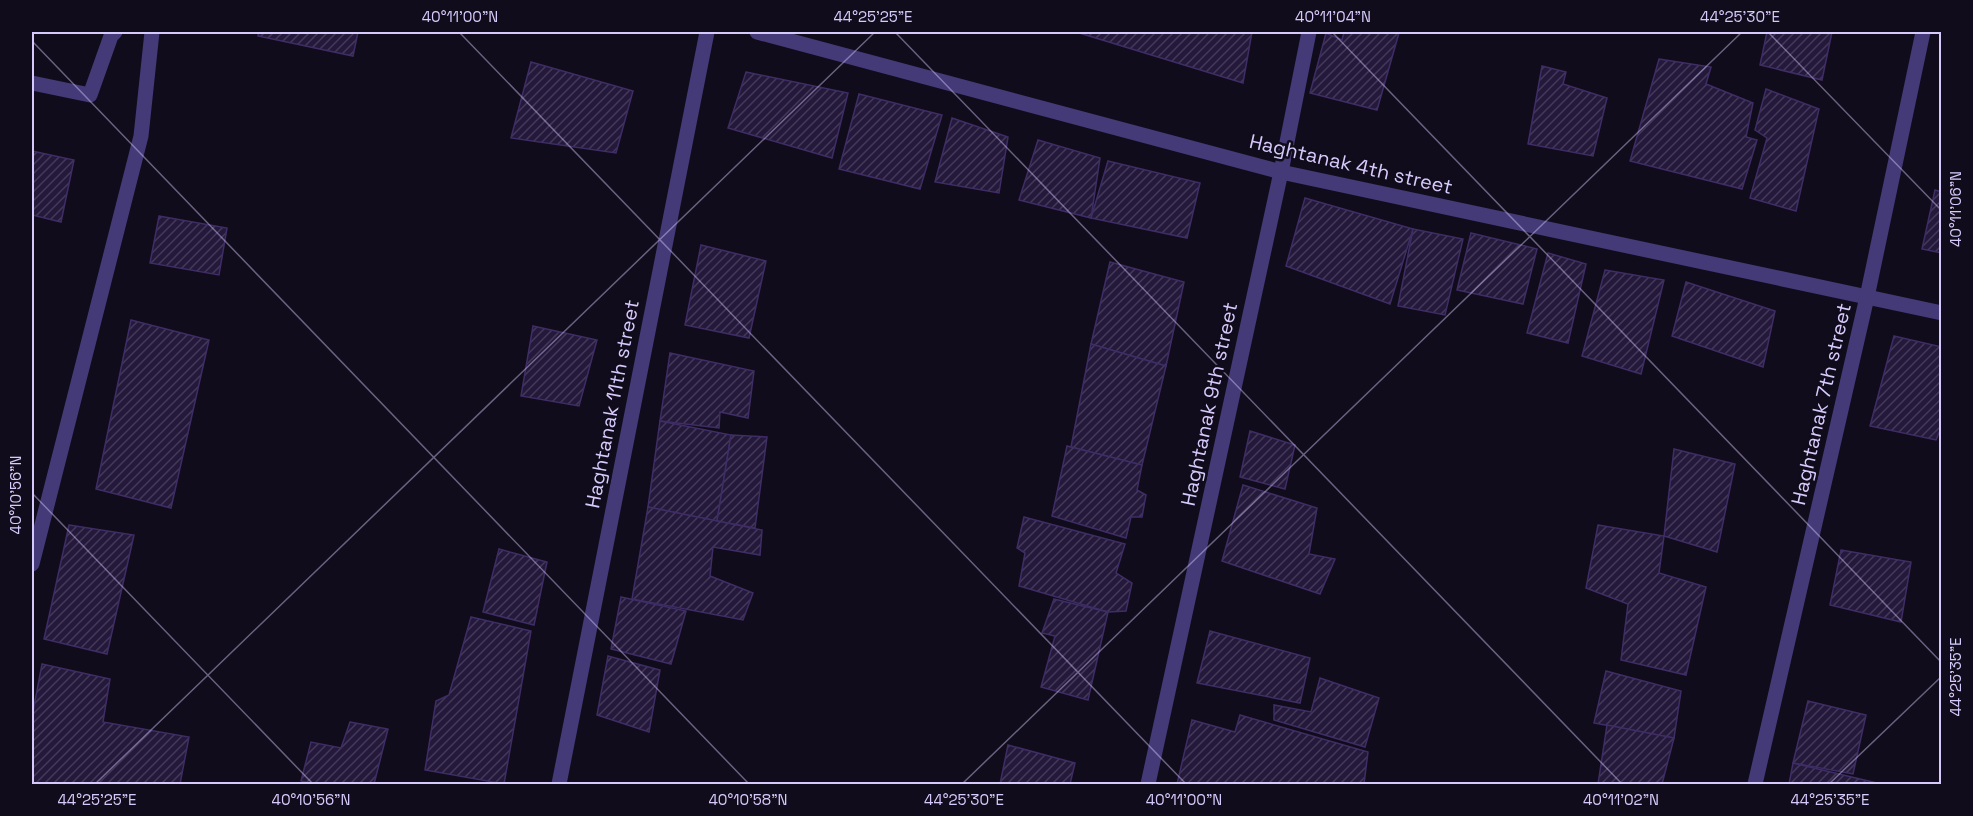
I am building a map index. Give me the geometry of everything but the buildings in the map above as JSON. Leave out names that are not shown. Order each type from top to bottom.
[{"type":"street","points":[[32,83],[90,95],[111,36],[116,32]]},
{"type":"street","points":[[32,564],[141,136],[152,32]]},
{"type":"street","name":"Haghtanak 11th street","points":[[559,784],[707,32]]},
{"type":"street","name":"Haghtanak 4th street","points":[[757,32],[1281,172],[1941,312]]},
{"type":"street","name":"Haghtanak 9th street","points":[[1148,784],[1281,172],[1309,32]]},
{"type":"street","name":"Haghtanak 7th street","points":[[1755,784],[1868,297],[1923,32]]}]
